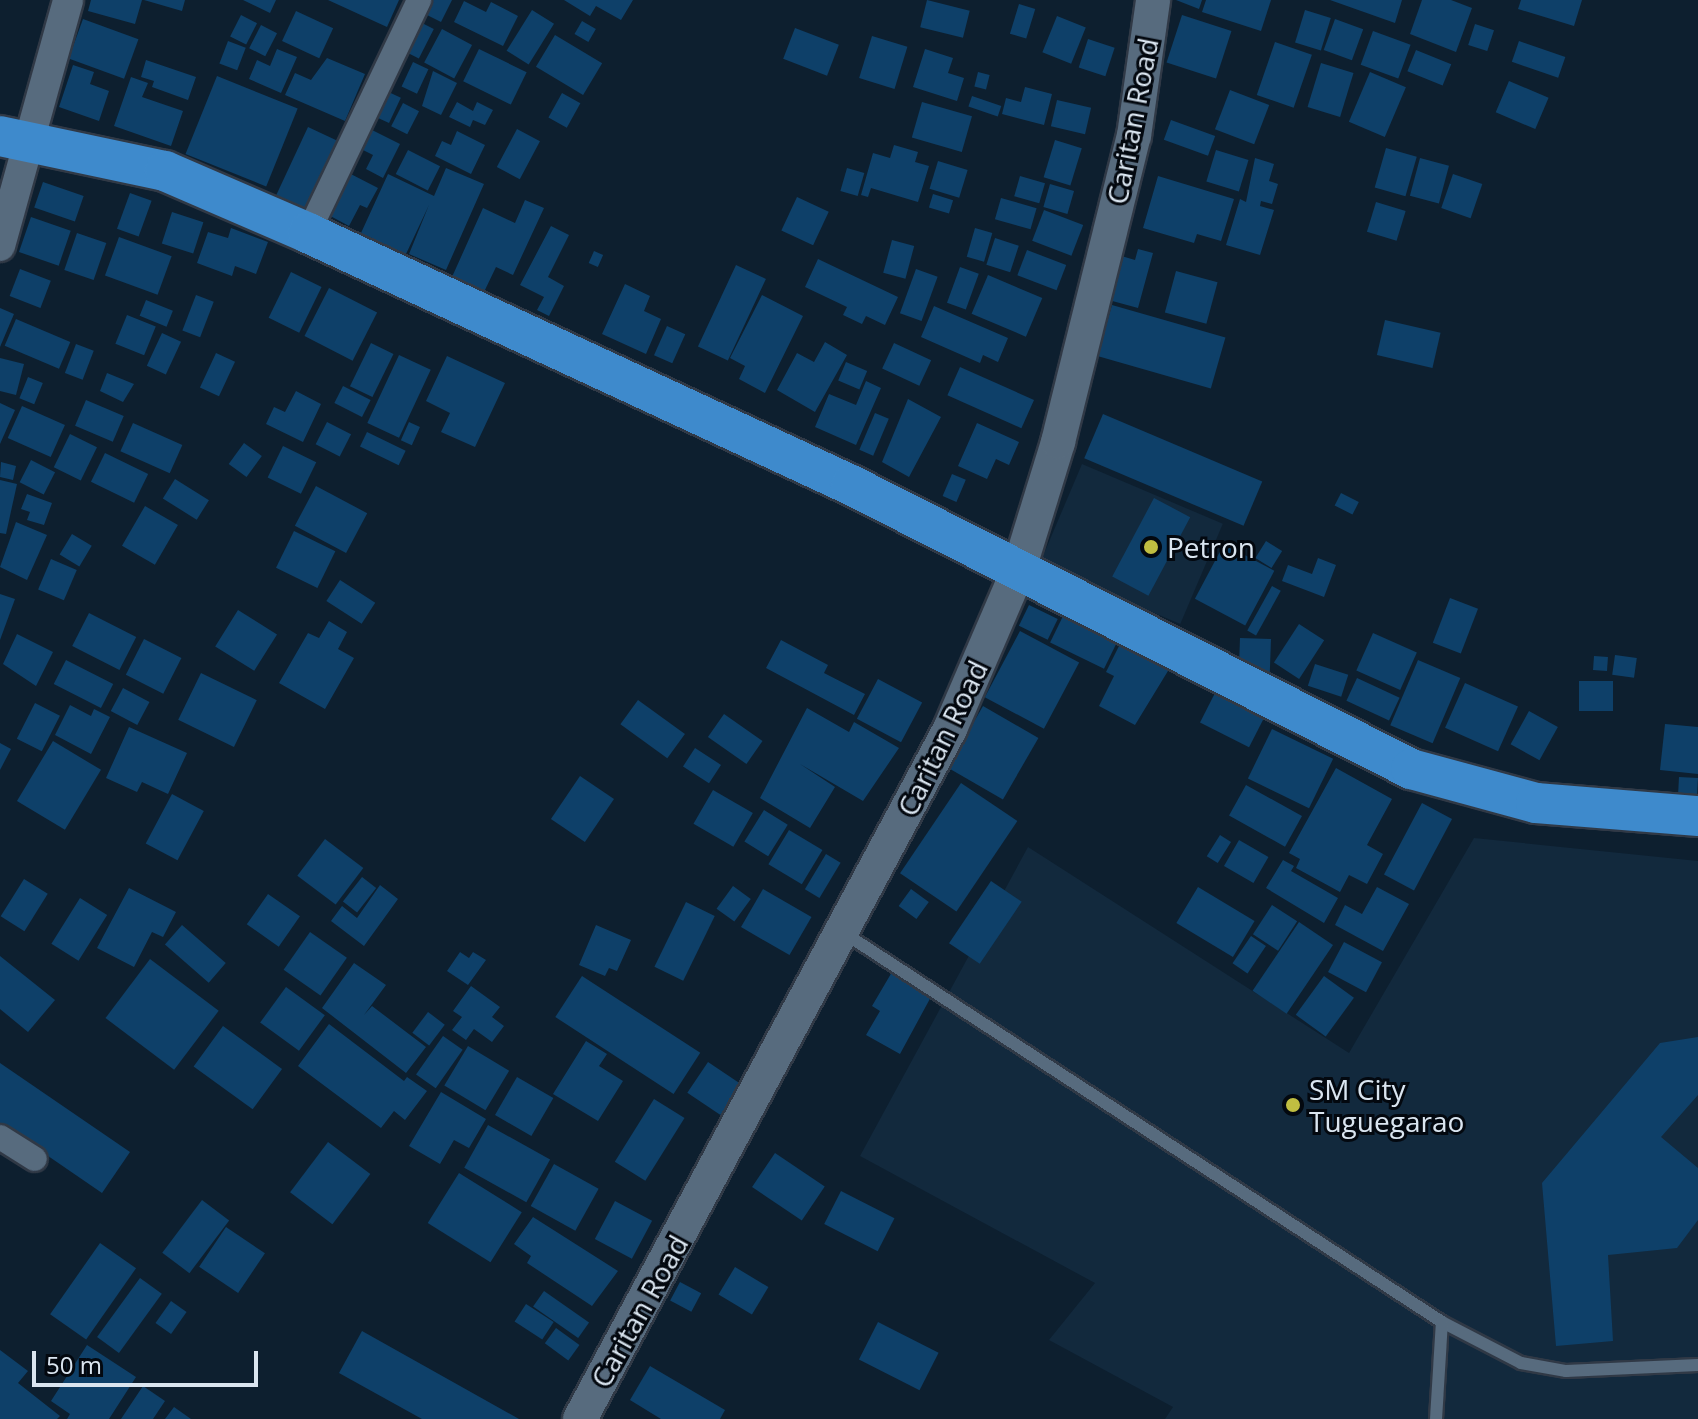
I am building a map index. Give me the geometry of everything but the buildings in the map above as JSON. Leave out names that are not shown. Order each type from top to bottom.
[{"type":"highway","points":[[15,138],[165,171],[308,233],[851,485],[1411,769],[1536,803],[1698,816]]},
{"type":"main road","name":"Caritan Road","points":[[580,1419],[844,933],[950,729],[1019,569],[1058,442],[1134,136],[1153,0]]},
{"type":"street","points":[[0,246],[15,138],[68,0]]},
{"type":"street","points":[[308,233],[419,0]]},
{"type":"street","points":[[0,1137],[35,1159]]},
{"type":"lane","points":[[844,933],[1442,1322],[1521,1363],[1566,1371],[1698,1365]]},
{"type":"lane","points":[[1436,1419],[1442,1322]]},
{"type":"shaded area","points":[[1082,464],[1223,524],[1180,624],[1039,564]]},
{"type":"shaded area","name":"SM City Tuguegarao","points":[[1474,838],[1698,861],[1698,1419],[1165,1419],[1173,1407],[1049,1340],[1095,1283],[860,1156],[1028,847],[1349,1053]]},
{"type":"place","name":"Petron","points":[[1151,547]]},
{"type":"place","name":"SM City Tuguegarao","points":[[1293,1105]]}]
